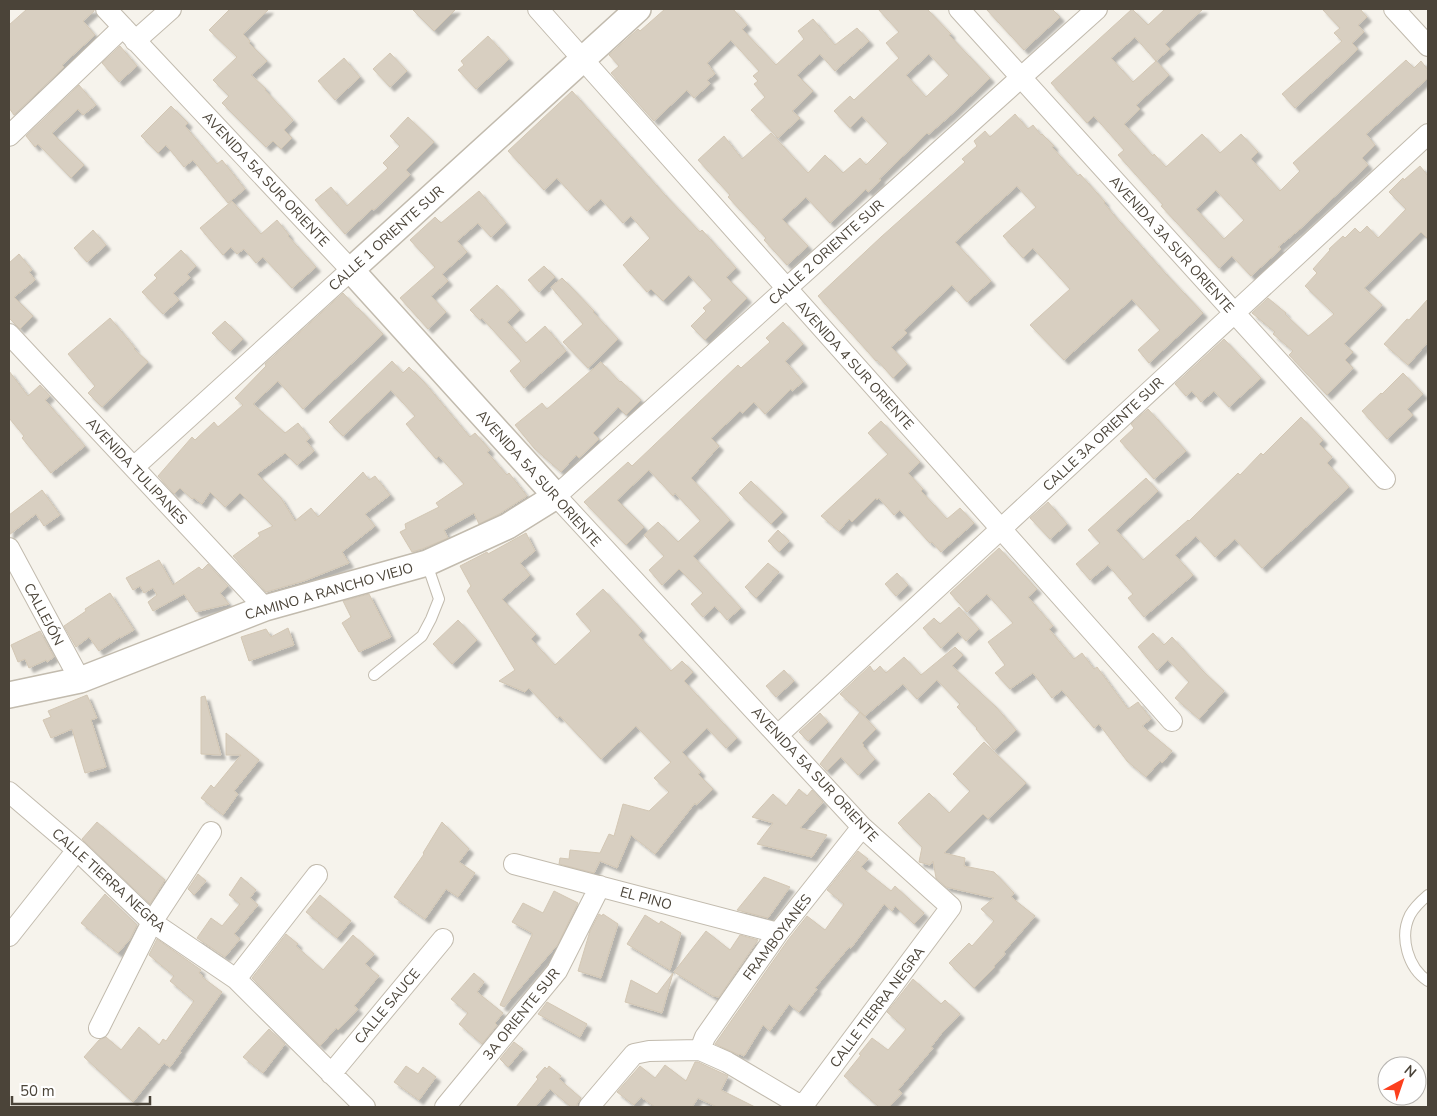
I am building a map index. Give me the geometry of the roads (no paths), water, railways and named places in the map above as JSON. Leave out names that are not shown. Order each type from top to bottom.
[{"type":"street","name":"AVENIDA 5A SUR ORIENTE","points":[[106,9],[351,270],[556,496],[862,827],[951,907]]},
{"type":"street","points":[[9,136],[129,34],[171,9]]},
{"type":"street","name":"AVENIDA 4 SUR ORIENTE","points":[[538,9],[1172,721]]},
{"type":"street","name":"CALLE 1 ORIENTE SUR","points":[[134,467],[638,9]]},
{"type":"street","name":"AVENIDA 3A SUR ORIENTE","points":[[959,9],[1385,479]]},
{"type":"street","name":"CALLE 2 ORIENTE SUR","points":[[556,496],[1097,9]]},
{"type":"street","points":[[1394,9],[1428,46]]},
{"type":"street","name":"CALLE 3A ORIENTE SUR","points":[[778,736],[1428,134]]},
{"type":"street","name":"AVENIDA TULIPANES","points":[[9,334],[266,608]]},
{"type":"street","name":"CAMINO A RANCHO VIEJO","points":[[9,695],[80,680],[266,608],[427,563],[508,526],[556,496]]},
{"type":"street","name":"CALLEJÓN","points":[[9,548],[80,680]]},
{"type":"street","name":"CALLE TIERRA NEGRA","points":[[9,792],[77,850],[152,922],[236,979],[365,1107]]},
{"type":"street","name":"FRAMBOYANES","points":[[700,1050],[705,1037],[778,933],[862,827]]},
{"type":"street","points":[[99,1028],[152,922],[210,832]]},
{"type":"street","points":[[9,936],[77,850]]},
{"type":"street","name":"EL PINO","points":[[514,864],[778,933]]},
{"type":"street","points":[[236,979],[317,875]]},
{"type":"street","name":"3A ORIENTE SUR","points":[[445,1107],[558,971],[600,886]]},
{"type":"street","name":"CALLE TIERRA NEGRA","points":[[802,1107],[951,907]]},
{"type":"street","name":"CALLE SAUCE","points":[[331,1074],[443,939]]},
{"type":"street","points":[[589,1107],[634,1054],[649,1051],[700,1050],[727,1062],[802,1107]]},
{"type":"lane","points":[[374,675],[422,636],[431,619],[440,598],[427,563]]},
{"type":"lane","points":[[1428,895],[1419,902],[1409,916],[1405,933],[1406,950],[1412,965],[1428,981]]}]
